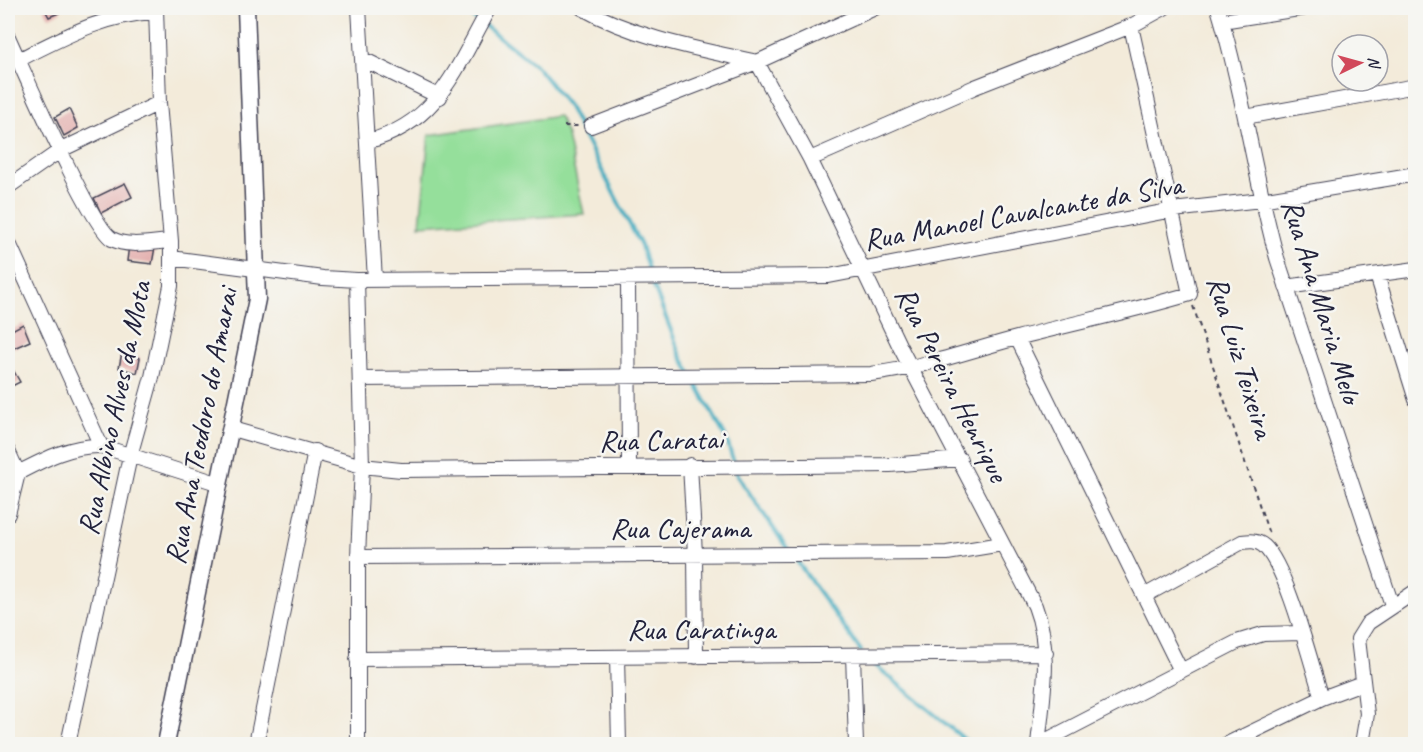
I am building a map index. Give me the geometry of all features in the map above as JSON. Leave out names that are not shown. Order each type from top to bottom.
[{"type":"street","name":"Rua Ana Teodoro do Amarai","points":[[166,744],[254,321],[257,268],[246,8]]},
{"type":"street","points":[[359,8],[369,141],[375,280]]},
{"type":"street","points":[[369,141],[398,130],[416,119],[440,97],[490,8]]},
{"type":"street","points":[[582,8],[621,26],[661,39],[757,62]]},
{"type":"street","points":[[591,126],[757,62],[875,8]]},
{"type":"street","points":[[810,159],[975,87],[1131,26],[1164,8]]},
{"type":"street","points":[[1220,14],[1305,8]]},
{"type":"street","points":[[18,60],[106,19],[128,13],[156,10]]},
{"type":"street","name":"Rua Albino Alves da Mota","points":[[68,744],[130,456],[168,308],[171,241],[159,103],[156,10]]},
{"type":"street","name":"Rua Ana Maria Melo","points":[[1220,14],[1245,117],[1261,200],[1286,287],[1392,605]]},
{"type":"street","name":"Rua Luiz Teixeira","points":[[1131,26],[1190,294]]},
{"type":"street","points":[[8,37],[60,150],[104,232],[124,243],[171,241]]},
{"type":"street","points":[[363,59],[440,97]]},
{"type":"street","name":"Rua Pereira Henrique","points":[[757,62],[810,159],[912,369],[1035,606],[1045,633],[1046,653],[1039,744]]},
{"type":"street","points":[[1245,117],[1416,86]]},
{"type":"street","points":[[8,187],[60,150],[159,103]]},
{"type":"street","name":"Rua Manoel Cavalcante da Silva","points":[[171,258],[313,277],[357,280],[829,276],[864,267],[1173,210],[1261,200],[1416,174]]},
{"type":"street","points":[[8,241],[101,446]]},
{"type":"street","points":[[1286,287],[1416,269]]},
{"type":"street","points":[[1377,275],[1409,358],[1416,400]]},
{"type":"street","points":[[629,467],[628,378],[633,279]]},
{"type":"street","points":[[357,280],[362,466],[358,557],[358,744]]},
{"type":"street","points":[[360,379],[871,374],[912,369],[1017,338],[1126,313],[1190,294]]},
{"type":"street","points":[[1017,338],[1181,671]]},
{"type":"street","name":"Rua Caratai","points":[[232,429],[362,466],[401,470],[690,465],[890,465],[960,459]]},
{"type":"street","points":[[13,476],[69,450],[82,446],[101,446],[220,484]]},
{"type":"street","points":[[8,451],[13,476],[8,514]]},
{"type":"street","points":[[256,744],[315,451]]},
{"type":"street","points":[[690,465],[695,554],[696,657]]},
{"type":"street","points":[[1144,596],[1242,542],[1252,540],[1263,544],[1279,565],[1322,698]]},
{"type":"street","name":"Rua Cajerama","points":[[358,557],[947,553],[1002,544]]},
{"type":"street","points":[[1363,744],[1367,714],[1358,639],[1368,623],[1416,591]]},
{"type":"street","points":[[1039,744],[1252,636],[1280,632],[1301,633]]},
{"type":"street","name":"Rua Caratinga","points":[[357,659],[1046,653]]},
{"type":"street","points":[[854,655],[856,744]]},
{"type":"street","points":[[617,657],[619,744]]},
{"type":"street","points":[[1227,744],[1322,698],[1362,683]]},
{"type":"path","name":"Rua Luiz Teixeira","points":[[1190,294],[1272,543]]},
{"type":"green space","points":[[559,116],[567,136],[584,214],[420,225],[429,135]]},
{"type":"building","points":[[44,8],[59,8],[61,12],[49,17]]},
{"type":"building","points":[[69,109],[78,128],[64,136],[55,117]]},
{"type":"building","points":[[125,183],[132,197],[101,213],[94,198]]},
{"type":"building","points":[[129,245],[155,247],[152,264],[127,261]]},
{"type":"building","points":[[23,324],[30,341],[14,348],[8,332]]},
{"type":"building","points":[[122,352],[140,358],[137,373],[119,368]]},
{"type":"building","points":[[12,368],[20,382],[8,388],[8,370]]},
{"type":"waterway","points":[[460,8],[479,22]]},
{"type":"waterway","points":[[485,26],[537,67],[569,107],[641,246],[650,275]]},
{"type":"waterway","points":[[652,282],[681,356],[690,372]]},
{"type":"waterway","points":[[693,378],[726,438],[734,463]]},
{"type":"waterway","points":[[736,470],[739,478],[789,551]]},
{"type":"waterway","points":[[794,557],[861,651]]},
{"type":"waterway","points":[[868,659],[970,744]]}]
